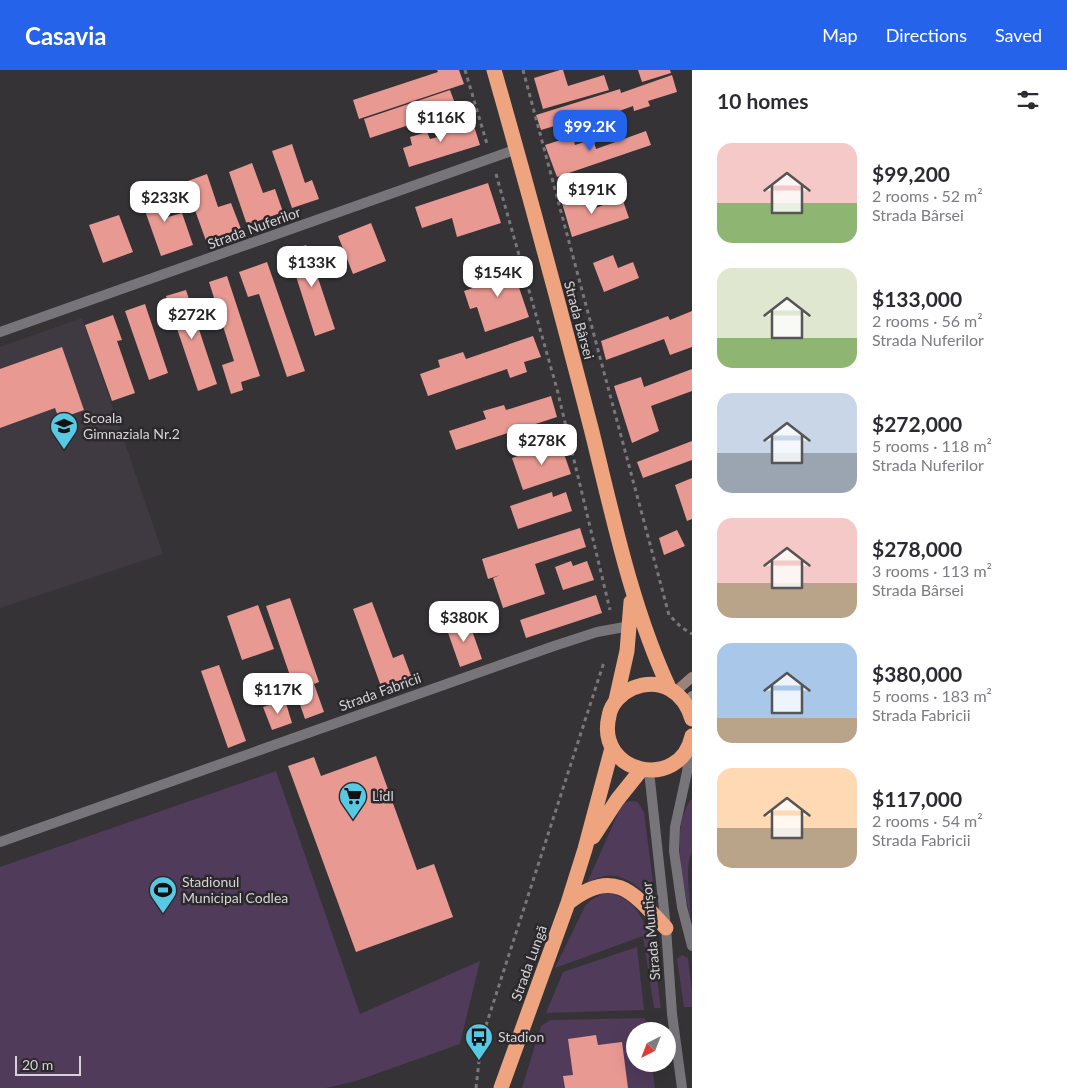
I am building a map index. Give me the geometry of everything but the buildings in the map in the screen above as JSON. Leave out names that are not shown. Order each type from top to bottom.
[{"type":"highway","name":"Strada Bârsei","points":[[494,70],[579,382],[629,578],[647,638],[672,690],[689,700]]},
{"type":"highway","name":"Strada Bârsei","points":[[612,748],[608,736],[607,723],[610,711],[616,700],[626,658],[630,626],[629,578]]},
{"type":"highway","points":[[616,700],[626,690],[640,685],[655,684],[672,690]]},
{"type":"highway","points":[[689,700],[692,719]]},
{"type":"highway","points":[[612,748],[619,758],[629,765],[645,770],[660,769],[671,765],[680,758],[687,750],[691,738]]},
{"type":"highway","points":[[585,849],[612,748]]},
{"type":"highway","points":[[585,849],[617,800],[645,770]]},
{"type":"highway","name":"Strada Lungă","points":[[501,1088],[568,903],[585,849]]},
{"type":"highway","points":[[568,903],[582,892],[593,887],[610,885],[623,888],[636,897],[666,928]]},
{"type":"main road","points":[[672,690],[692,677]]},
{"type":"street","name":"Strada Nuferilor","points":[[0,332],[517,149]]},
{"type":"street","name":"Strada Fabricii","points":[[0,842],[554,646],[614,628],[630,626]]},
{"type":"street","points":[[691,738],[687,772],[675,827],[674,851],[682,907],[692,946]]},
{"type":"street","name":"Strada Muntișor","points":[[645,770],[666,928],[672,1014],[682,1088]]},
{"type":"path","points":[[465,70],[558,389],[614,628],[478,1050],[479,1061],[476,1088]]},
{"type":"path","points":[[523,70],[669,615],[681,627],[692,634]]},
{"type":"shaded area","name":"Scoala Gimnaziala Nr.2","points":[[82,318],[163,554],[0,608],[0,347]]},
{"type":"shaded area","name":"Stadionul Municipal Codlea","points":[[276,771],[360,1014],[480,961],[460,1044],[356,1081],[326,1088],[0,1088],[0,867]]},
{"type":"shaded area","points":[[692,798],[692,851],[688,868],[690,918],[682,873],[680,840],[685,810]]},
{"type":"shaded area","points":[[630,801],[638,802],[644,812],[656,905],[633,884],[617,876],[598,878],[587,883],[623,803]]},
{"type":"shaded area","points":[[604,893],[621,897],[634,907],[643,921],[654,956],[661,1008],[654,1008],[643,936],[555,968],[585,906],[591,900]]},
{"type":"shaded area","points":[[637,947],[644,1010],[546,1013],[563,972]]},
{"type":"shaded area","points":[[682,955],[688,958],[692,1007],[684,1007],[677,959]]},
{"type":"shaded area","points":[[645,1018],[646,1022],[626,1022],[626,1072],[653,1072],[655,1088],[522,1088],[541,1026],[550,1020]]},
{"type":"place","name":"Scoala Gimnaziala Nr.2","points":[[64,450]]},
{"type":"place","name":"Lidl","points":[[353,820]]},
{"type":"place","name":"Stadionul Municipal Codlea","points":[[163,914]]},
{"type":"place","name":"Stadion","points":[[479,1061]]}]
